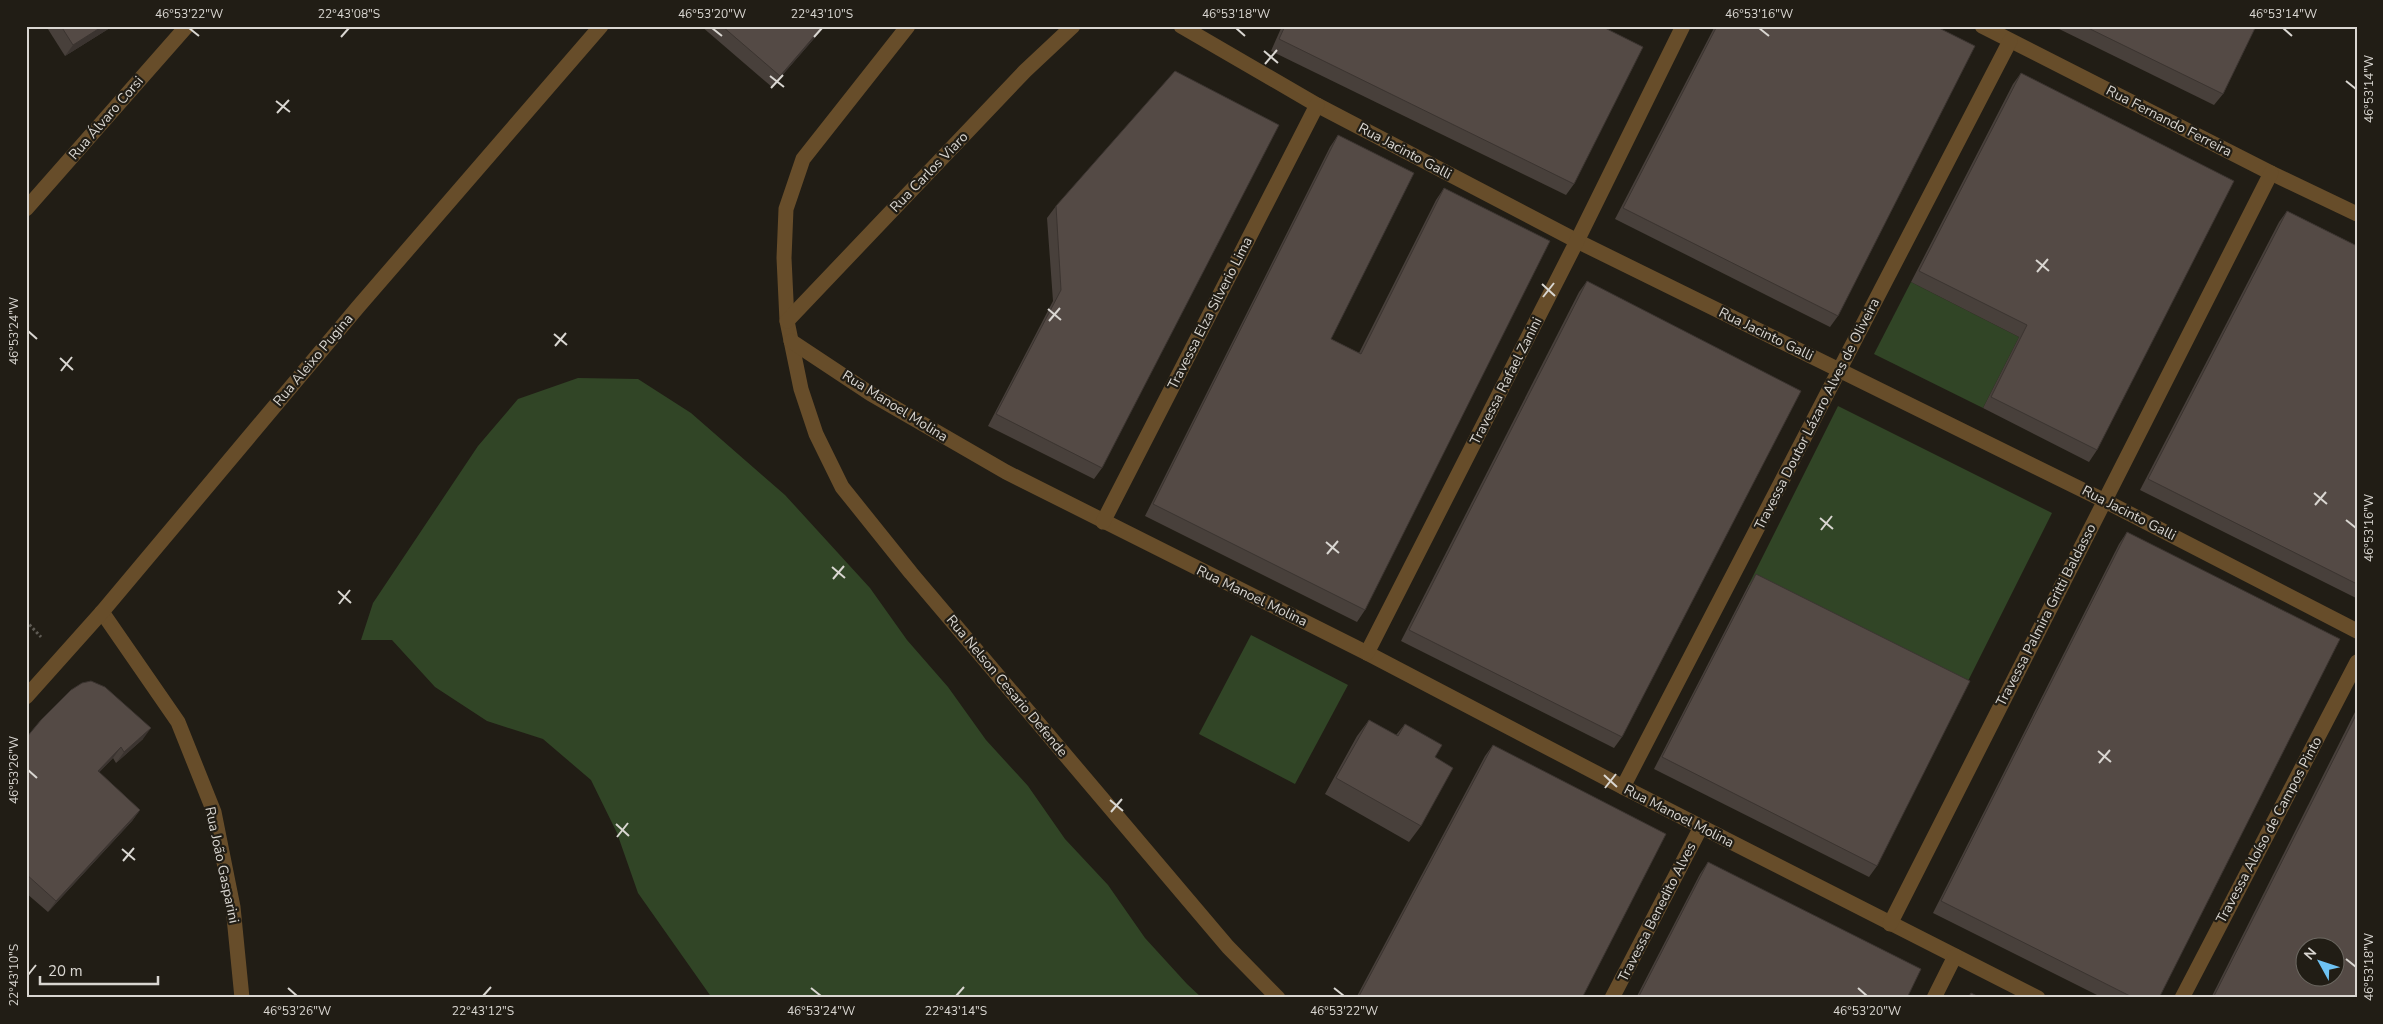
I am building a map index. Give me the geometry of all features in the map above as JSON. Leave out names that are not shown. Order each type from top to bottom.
[{"type":"street","name":"Rua Álvaro Corsi","points":[[26,209],[186,26]]},
{"type":"street","name":"Rua Aleixo Pugina","points":[[26,696],[102,612],[364,299],[601,26]]},
{"type":"street","points":[[791,341],[787,321],[784,258],[786,209],[804,159],[908,26]]},
{"type":"street","name":"Rua Carlos Viaro","points":[[787,321],[1025,71],[1073,26]]},
{"type":"street","name":"Rua Jacinto Galli","points":[[1180,26],[1317,105],[1578,241],[2103,500],[2357,630]]},
{"type":"street","name":"Travessa Rafael Zanini","points":[[1367,654],[1578,241],[1683,26]]},
{"type":"street","name":"Rua Fernando Ferreira","points":[[1982,26],[2271,173],[2357,214]]},
{"type":"street","name":"Travessa Doutor Lázaro Alves de Oliveira","points":[[1623,787],[2010,41]]},
{"type":"street","name":"Travessa Elza Silverio Lima","points":[[1103,522],[1317,105]]},
{"type":"street","name":"Travessa Palmira Gritti Baldasso","points":[[1890,924],[2103,500],[2271,173]]},
{"type":"street","name":"Rua Manoel Molina","points":[[791,341],[925,426],[1006,472],[1367,654],[1890,924],[2038,998]]},
{"type":"street","name":"Rua Nelson Cesario Defende","points":[[791,341],[802,389],[816,434],[842,487],[911,573],[1222,940],[1278,998]]},
{"type":"street","name":"Rua João Gasparini","points":[[102,612],[178,722],[214,812],[233,907],[242,998]]},
{"type":"street","name":"Travessa Aloíso de Campos Pinto","points":[[2182,998],[2357,662]]},
{"type":"street","name":"Travessa Benedito Alves","points":[[1612,998],[1701,827]]},
{"type":"street","points":[[1934,998],[1955,956]]},
{"type":"green space","points":[[1911,282],[2019,337],[1983,408],[1874,354]]},
{"type":"green space","points":[[578,378],[638,379],[691,413],[785,495],[870,588],[907,640],[948,687],[986,740],[1028,786],[1065,839],[1108,885],[1145,938],[1202,998],[712,998],[638,893],[617,833],[591,780],[543,739],[487,721],[435,687],[392,640],[361,640],[373,603],[478,446],[518,399]]},
{"type":"green space","points":[[1838,406],[2052,513],[1962,693],[1748,586]]},
{"type":"green space","points":[[1251,635],[1348,685],[1295,784],[1199,734]]},
{"type":"building","points":[[61,26],[103,26],[73,45]]},
{"type":"building","points":[[722,26],[823,26],[780,76]]},
{"type":"building","points":[[1285,26],[1601,26],[1643,47],[1574,184],[1279,39]]},
{"type":"building","points":[[1717,26],[1935,26],[1975,46],[1838,316],[1623,208]]},
{"type":"building","points":[[2084,26],[2256,26],[2223,94]]},
{"type":"building","points":[[1175,71],[1279,125],[1102,468],[996,414],[1061,290],[1056,206]]},
{"type":"building","points":[[2021,73],[2234,181],[2097,450],[1991,397],[2027,325],[1919,271]]},
{"type":"building","points":[[1338,135],[1414,173],[1331,339],[1361,354],[1444,188],[1550,241],[1365,610],[1153,504]]},
{"type":"building","points":[[2287,211],[2357,246],[2357,584],[2148,479]]},
{"type":"building","points":[[1587,281],[1801,391],[1622,737],[1409,630]]},
{"type":"building","points":[[2127,532],[2340,639],[2159,998],[2134,998],[1941,901]]},
{"type":"building","points":[[1756,574],[1970,681],[1877,866],[1662,757]]},
{"type":"building","points":[[91,681],[105,687],[151,728],[124,752],[121,747],[98,771],[140,810],[56,901],[26,874],[26,738],[71,690],[82,683]]},
{"type":"building","points":[[2357,713],[2357,998],[2213,998]]},
{"type":"building","points":[[1369,720],[1398,736],[1405,724],[1442,745],[1435,757],[1453,768],[1421,826],[1336,778]]},
{"type":"building","points":[[1493,745],[1666,834],[1582,998],[1358,998]]},
{"type":"building","points":[[1708,862],[1921,969],[1907,998],[1638,998]]},
{"type":"building","points":[[1971,993],[1981,998],[1968,998]]}]
